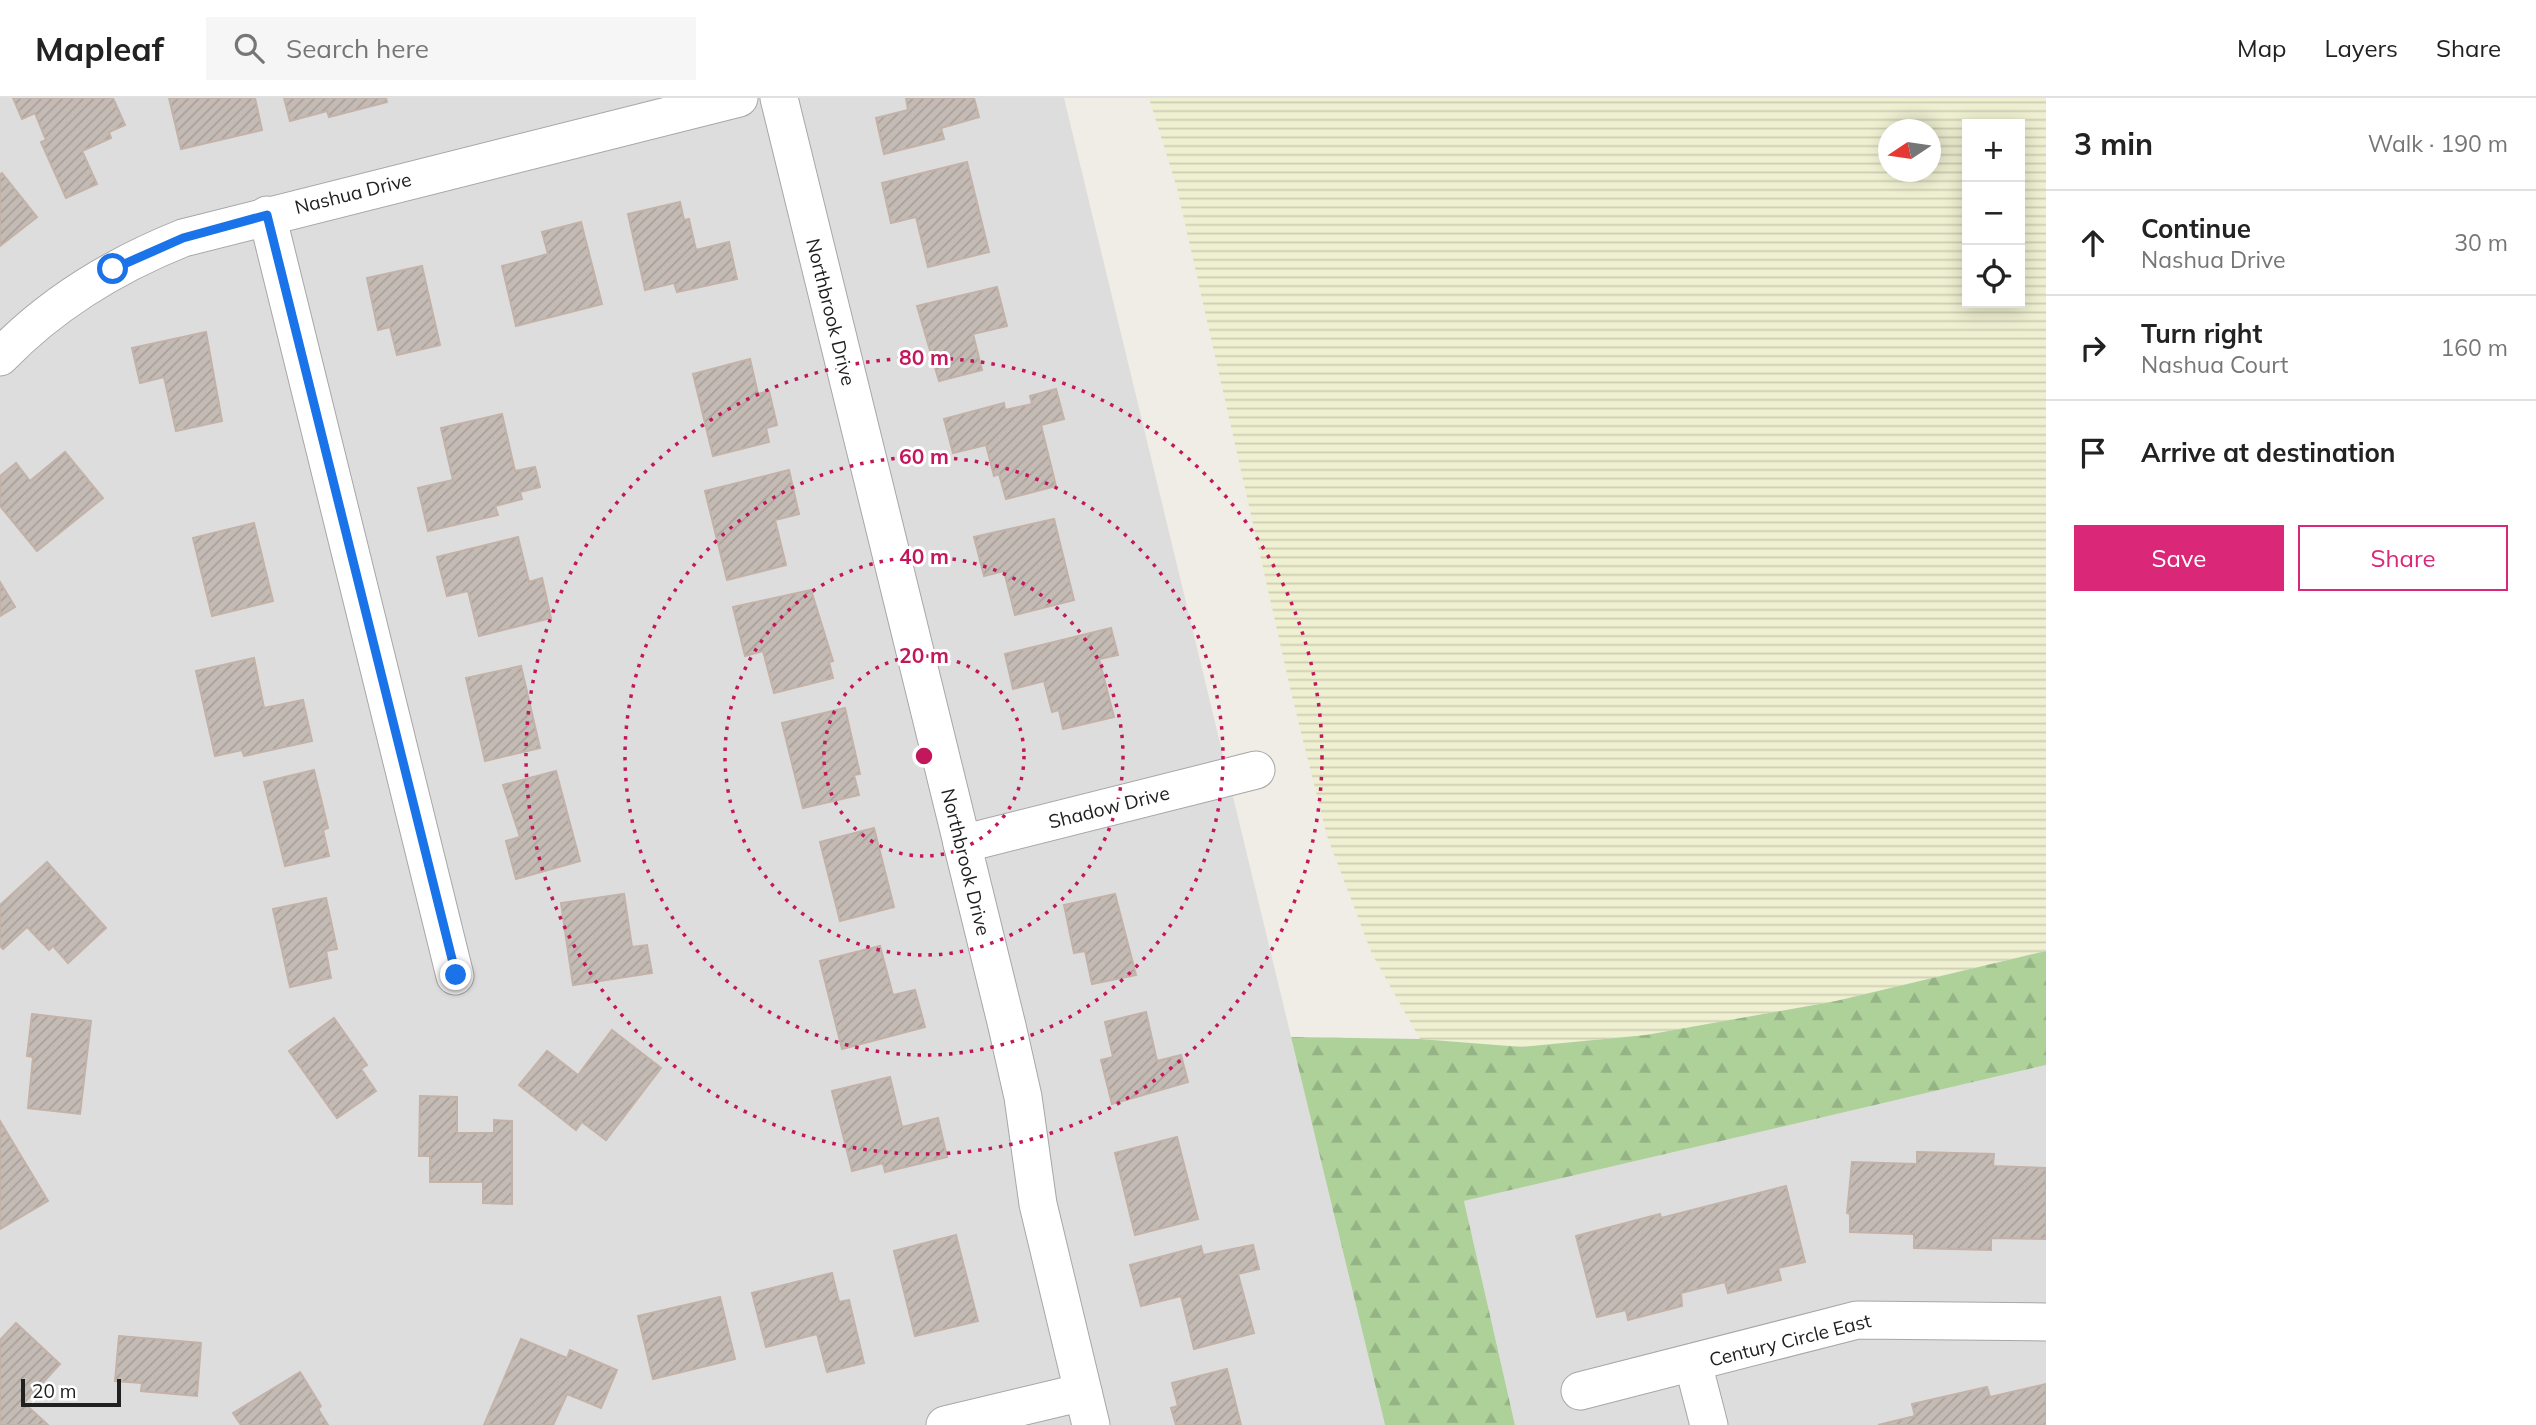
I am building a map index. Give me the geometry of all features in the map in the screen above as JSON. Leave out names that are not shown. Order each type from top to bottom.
[{"type":"street","name":"Nashua Drive","points":[[0,357],[48,312],[113,269],[183,238],[738,98]]},
{"type":"street","name":"Northbrook Drive","points":[[779,98],[1010,1038],[1023,1097],[1038,1204],[1087,1408]]},
{"type":"street","points":[[267,215],[456,975]]},
{"type":"street","name":"Shadow Drive","points":[[962,844],[1256,770]]},
{"type":"street","name":"Century Circle East","points":[[1580,1391],[1857,1320],[2046,1322]]},
{"type":"street","points":[[1693,1363],[1709,1425]]},
{"type":"street","points":[[946,1425],[1087,1408]]},
{"type":"shaded area","points":[[0,98],[1064,98],[1385,1425],[0,1425]]},
{"type":"shaded area","points":[[2046,1065],[2046,1425],[1515,1425],[1464,1201]]},
{"type":"green space","points":[[1149,98],[2046,98],[2046,951],[1836,1001],[1647,1035],[1522,1047],[1420,1039],[1372,954],[1327,836],[1292,696],[1177,188]]},
{"type":"green space","points":[[2046,951],[2046,1065],[1464,1201],[1515,1425],[1385,1425],[1291,1037],[1420,1039],[1522,1047],[1646,1035],[1836,1001]]},
{"type":"building","points":[[13,98],[113,98],[125,125],[109,132],[111,138],[82,151],[97,184],[66,198],[41,142],[46,140],[35,113],[22,119]]},
{"type":"building","points":[[169,98],[255,98],[262,130],[181,149]]},
{"type":"building","points":[[284,98],[386,98],[387,102],[329,117],[327,111],[290,121]]},
{"type":"building","points":[[906,98],[974,98],[979,117],[941,128],[944,139],[884,154],[876,118],[908,110]]},
{"type":"building","points":[[967,162],[989,252],[928,267],[916,217],[891,223],[882,183]]},
{"type":"building","points":[[2,173],[37,217],[0,246],[0,175]]},
{"type":"building","points":[[680,202],[684,220],[689,219],[696,250],[729,242],[737,279],[677,292],[674,283],[645,290],[628,214]]},
{"type":"building","points":[[581,222],[602,304],[516,326],[502,266],[548,254],[542,232]]},
{"type":"building","points":[[422,266],[440,345],[397,355],[390,327],[378,330],[367,278]]},
{"type":"building","points":[[997,287],[1007,326],[973,334],[982,370],[939,381],[917,306]]},
{"type":"building","points":[[206,332],[222,421],[176,431],[164,377],[140,383],[132,348]]},
{"type":"building","points":[[750,359],[758,394],[769,391],[777,425],[766,428],[769,442],[713,456],[693,374]]},
{"type":"building","points":[[1056,389],[1064,419],[1041,425],[1056,486],[1006,499],[999,474],[994,476],[986,445],[953,453],[944,419],[1004,403],[1005,410],[1032,404],[1030,396]]},
{"type":"building","points":[[502,414],[515,471],[535,467],[540,487],[520,492],[522,499],[495,506],[498,515],[428,531],[418,488],[453,480],[441,428]]},
{"type":"building","points":[[65,452],[103,498],[37,551],[0,506],[0,476],[16,463],[30,481]]},
{"type":"building","points":[[789,470],[799,514],[775,520],[786,565],[727,580],[705,491]]},
{"type":"building","points":[[1054,519],[1074,600],[1015,615],[1004,571],[984,576],[974,537]]},
{"type":"building","points":[[254,523],[273,601],[212,616],[193,538]]},
{"type":"building","points":[[518,537],[529,582],[542,578],[551,618],[479,636],[468,591],[447,596],[437,557]]},
{"type":"building","points":[[0,582],[15,607],[0,616]]},
{"type":"building","points":[[811,590],[833,661],[829,662],[833,678],[774,693],[763,651],[745,656],[733,607]]},
{"type":"building","points":[[1111,628],[1118,655],[1099,659],[1114,717],[1063,729],[1059,710],[1052,712],[1044,681],[1013,689],[1005,654]]},
{"type":"building","points":[[254,658],[264,708],[303,700],[312,741],[244,756],[242,750],[215,756],[196,671]]},
{"type":"building","points":[[521,666],[540,748],[485,761],[466,678]]},
{"type":"building","points":[[845,708],[860,774],[854,775],[859,795],[803,808],[782,723]]},
{"type":"building","points":[[314,770],[328,828],[323,830],[329,856],[285,866],[264,782]]},
{"type":"building","points":[[556,771],[580,861],[516,879],[506,841],[520,837],[503,785]]},
{"type":"building","points":[[874,828],[894,907],[840,921],[820,842]]},
{"type":"building","points":[[47,862],[106,928],[68,963],[53,946],[49,950],[27,927],[3,949],[0,946],[0,905]]},
{"type":"building","points":[[624,894],[632,947],[647,945],[652,973],[573,985],[561,903]]},
{"type":"building","points":[[1115,894],[1136,975],[1092,984],[1085,951],[1074,953],[1064,905]]},
{"type":"building","points":[[326,898],[337,949],[326,951],[331,978],[290,987],[273,909]]},
{"type":"building","points":[[880,946],[893,995],[915,990],[925,1027],[842,1049],[820,961]]},
{"type":"building","points":[[1146,1012],[1157,1061],[1181,1055],[1188,1082],[1112,1104],[1101,1060],[1113,1057],[1105,1022]]},
{"type":"building","points":[[32,1014],[91,1021],[80,1114],[28,1108],[33,1057],[27,1056]]},
{"type":"building","points":[[334,1018],[367,1065],[361,1069],[376,1091],[337,1118],[289,1051]]},
{"type":"building","points":[[612,1030],[661,1068],[606,1140],[582,1122],[576,1130],[519,1085],[547,1051],[578,1075]]},
{"type":"building","points":[[890,1077],[902,1127],[938,1118],[947,1157],[885,1172],[883,1163],[852,1171],[832,1091]]},
{"type":"building","points":[[420,1096],[457,1097],[457,1133],[494,1133],[494,1120],[512,1121],[512,1204],[483,1203],[483,1182],[430,1182],[430,1156],[419,1156]]},
{"type":"building","points":[[0,1121],[48,1201],[0,1229]]},
{"type":"building","points":[[1177,1137],[1198,1219],[1135,1235],[1115,1153]]},
{"type":"building","points":[[1917,1152],[1994,1154],[1993,1166],[2046,1168],[2046,1239],[1991,1238],[1991,1250],[1914,1248],[1914,1234],[1850,1232],[1850,1214],[1847,1213],[1852,1162],[1917,1164]]},
{"type":"building","points":[[1786,1186],[1805,1262],[1778,1268],[1781,1280],[1728,1293],[1725,1282],[1681,1293],[1682,1306],[1628,1320],[1626,1310],[1597,1317],[1576,1236],[1660,1214],[1661,1218]]},
{"type":"building","points":[[956,1235],[978,1321],[915,1336],[894,1251]]},
{"type":"building","points":[[1253,1245],[1259,1269],[1238,1274],[1254,1333],[1194,1349],[1181,1296],[1141,1306],[1130,1265],[1201,1246],[1203,1255]]},
{"type":"building","points":[[832,1273],[839,1302],[849,1300],[864,1363],[827,1372],[817,1334],[766,1347],[752,1293]]},
{"type":"building","points":[[720,1297],[735,1359],[653,1379],[638,1316]]},
{"type":"building","points":[[16,1323],[60,1364],[24,1403],[48,1425],[0,1425],[0,1340]]},
{"type":"building","points":[[119,1336],[201,1343],[197,1396],[141,1391],[142,1383],[115,1381]]},
{"type":"building","points":[[521,1339],[567,1358],[570,1350],[617,1370],[601,1408],[567,1394],[553,1425],[484,1425]]},
{"type":"building","points":[[1227,1369],[1241,1425],[1176,1425],[1171,1408],[1178,1406],[1172,1383]]},
{"type":"building","points":[[300,1372],[321,1406],[318,1409],[328,1425],[241,1425],[233,1413]]},
{"type":"building","points":[[2046,1384],[2046,1425],[1878,1425],[1915,1416],[1912,1404],[1987,1387],[1990,1397]]},
{"type":"route","points":[[113,269],[183,238],[267,215],[456,975]]}]
